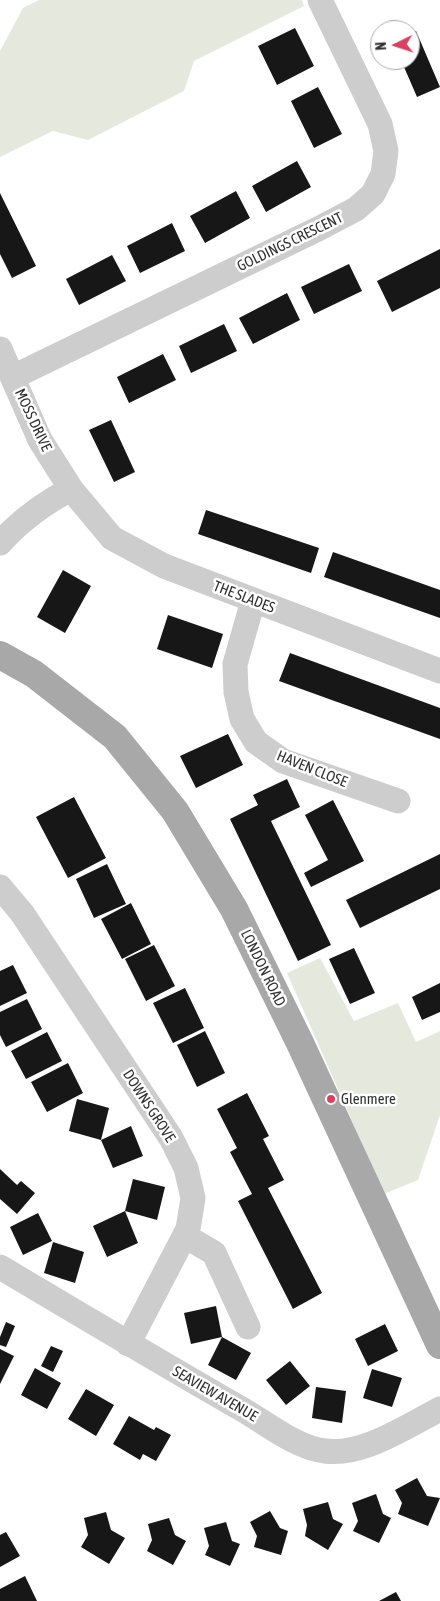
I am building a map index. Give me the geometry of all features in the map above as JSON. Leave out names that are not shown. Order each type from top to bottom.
[{"type":"main road","name":"LONDON ROAD","points":[[0,655],[34,674],[115,736],[175,811],[238,918],[300,1043],[440,1345]]},
{"type":"street","name":"GOLDINGS CRESCENT","points":[[13,376],[320,228],[356,209],[373,194],[382,174],[386,151],[380,124],[320,0]]},
{"type":"street","name":"MOSS DRIVE","points":[[0,349],[40,440],[71,489]]},
{"type":"street","points":[[0,543],[11,531],[58,496],[71,489]]},
{"type":"street","name":"THE SLADES","points":[[71,489],[112,538],[164,566],[440,671]]},
{"type":"street","name":"HAVEN CLOSE","points":[[253,601],[235,664],[236,692],[242,719],[256,742],[283,760],[398,801]]},
{"type":"street","name":"DOWNS GROVE","points":[[0,887],[22,913],[171,1138],[186,1168],[193,1198],[188,1229],[128,1344]]},
{"type":"street","points":[[185,1236],[214,1253],[248,1326]]},
{"type":"street","name":"SEAVIEW AVENUE","points":[[0,1267],[128,1344],[306,1446],[324,1451],[348,1451],[362,1447],[440,1409]]},
{"type":"shaded area","points":[[39,0],[302,0],[304,6],[194,61],[184,91],[88,140],[53,131],[0,157],[0,51],[23,8]]},
{"type":"shaded area","points":[[320,958],[354,1021],[398,1003],[416,1042],[440,1031],[440,1115],[418,1180],[384,1194],[287,973]]},
{"type":"building","points":[[295,28],[314,66],[277,85],[258,46]]},
{"type":"building","points":[[420,40],[440,87],[417,97],[405,70],[420,70]]},
{"type":"building","points":[[318,87],[342,134],[314,148],[291,101]]},
{"type":"building","points":[[297,161],[311,187],[266,212],[252,186]]},
{"type":"building","points":[[236,191],[250,218],[205,243],[190,216]]},
{"type":"building","points":[[0,193],[36,266],[12,278],[0,254]]},
{"type":"building","points":[[172,223],[185,251],[140,273],[127,246]]},
{"type":"building","points":[[440,249],[440,288],[392,312],[377,281]]},
{"type":"building","points":[[112,255],[126,281],[79,305],[66,279]]},
{"type":"building","points":[[349,264],[362,291],[314,314],[301,287]]},
{"type":"building","points":[[287,293],[300,320],[253,344],[239,318]]},
{"type":"building","points":[[224,324],[237,351],[191,373],[179,346]]},
{"type":"building","points":[[163,354],[176,380],[129,403],[117,377]]},
{"type":"building","points":[[111,420],[135,472],[114,482],[89,430]]},
{"type":"building","points":[[206,510],[319,548],[311,573],[198,534]]},
{"type":"building","points":[[333,552],[440,590],[440,618],[324,577]]},
{"type":"building","points":[[63,570],[91,586],[65,633],[37,617]]},
{"type":"building","points":[[168,615],[223,634],[212,668],[157,649]]},
{"type":"building","points":[[290,653],[440,708],[440,739],[279,681]]},
{"type":"building","points":[[228,734],[243,765],[196,788],[180,756]]},
{"type":"building","points":[[287,779],[300,807],[271,821],[331,945],[298,961],[230,819],[258,805],[253,795]]},
{"type":"building","points":[[74,797],[106,858],[68,878],[36,817]]},
{"type":"building","points":[[333,800],[364,861],[311,887],[304,873],[328,860],[305,815]]},
{"type":"building","points":[[440,854],[440,889],[360,928],[346,900]]},
{"type":"building","points":[[107,864],[126,904],[94,918],[76,879]]},
{"type":"building","points":[[131,903],[151,944],[122,959],[101,919]]},
{"type":"building","points":[[154,945],[175,986],[146,1001],[125,959]]},
{"type":"building","points":[[354,948],[375,993],[350,1004],[329,959]]},
{"type":"building","points":[[13,965],[27,993],[0,1006],[0,971]]},
{"type":"building","points":[[440,983],[440,1012],[422,1020],[412,997]]},
{"type":"building","points":[[185,988],[204,1028],[173,1043],[153,1003]]},
{"type":"building","points":[[27,999],[42,1029],[6,1047],[0,1035],[0,1012]]},
{"type":"building","points":[[205,1031],[225,1073],[197,1087],[177,1045]]},
{"type":"building","points":[[47,1032],[62,1061],[26,1079],[11,1051]]},
{"type":"building","points":[[68,1063],[83,1093],[47,1112],[31,1082]]},
{"type":"building","points":[[247,1093],[269,1136],[263,1139],[284,1180],[268,1188],[322,1293],[293,1309],[238,1201],[252,1194],[230,1152],[237,1148],[217,1109]]},
{"type":"building","points":[[77,1099],[109,1108],[101,1140],[69,1131]]},
{"type":"building","points":[[131,1126],[143,1156],[113,1168],[101,1140]]},
{"type":"building","points":[[0,1169],[17,1185],[21,1181],[35,1193],[17,1214],[0,1199]]},
{"type":"building","points":[[133,1179],[165,1187],[157,1220],[125,1211]]},
{"type":"building","points":[[125,1211],[138,1243],[107,1257],[93,1226]]},
{"type":"building","points":[[38,1213],[52,1241],[23,1255],[10,1227]]},
{"type":"building","points":[[53,1242],[84,1252],[75,1283],[44,1273]]},
{"type":"building","points":[[216,1306],[222,1337],[191,1344],[184,1313]]},
{"type":"building","points":[[6,1322],[15,1326],[6,1347],[0,1345],[0,1337]]},
{"type":"building","points":[[385,1324],[398,1351],[368,1366],[355,1339]]},
{"type":"building","points":[[222,1337],[251,1353],[236,1380],[208,1365]]},
{"type":"building","points":[[51,1346],[63,1351],[53,1372],[41,1366]]},
{"type":"building","points":[[0,1349],[14,1356],[0,1384]]},
{"type":"building","points":[[290,1361],[310,1386],[286,1405],[266,1380]]},
{"type":"building","points":[[35,1368],[61,1383],[47,1409],[21,1395]]},
{"type":"building","points":[[372,1369],[402,1378],[392,1407],[363,1398]]},
{"type":"building","points":[[316,1387],[346,1391],[342,1423],[312,1418]]},
{"type":"building","points":[[86,1389],[114,1405],[96,1436],[68,1419]]},
{"type":"building","points":[[129,1416],[154,1430],[156,1427],[171,1435],[156,1461],[143,1454],[140,1460],[113,1444]]},
{"type":"building","points":[[417,1478],[427,1496],[440,1498],[428,1526],[398,1514],[402,1503],[395,1490]]},
{"type":"building","points":[[376,1494],[383,1514],[391,1518],[379,1543],[353,1531],[358,1521],[352,1503]]},
{"type":"building","points":[[328,1502],[333,1519],[343,1524],[328,1550],[305,1536],[307,1525],[303,1509]]},
{"type":"building","points":[[270,1511],[280,1528],[288,1531],[281,1555],[254,1547],[257,1536],[250,1522]]},
{"type":"building","points":[[106,1512],[111,1530],[125,1538],[109,1564],[81,1547],[88,1535],[84,1518]]},
{"type":"building","points":[[169,1518],[175,1535],[186,1541],[173,1565],[147,1551],[152,1540],[148,1524]]},
{"type":"building","points":[[226,1522],[232,1541],[240,1544],[230,1566],[205,1555],[209,1546],[204,1528]]},
{"type":"building","points":[[6,1532],[20,1556],[0,1567],[0,1535]]},
{"type":"building","points":[[25,1576],[37,1601],[0,1601],[0,1589]]},
{"type":"building","points":[[396,1592],[401,1601],[379,1601]]},
{"type":"place","name":"Glenmere","points":[[331,1099]]}]
